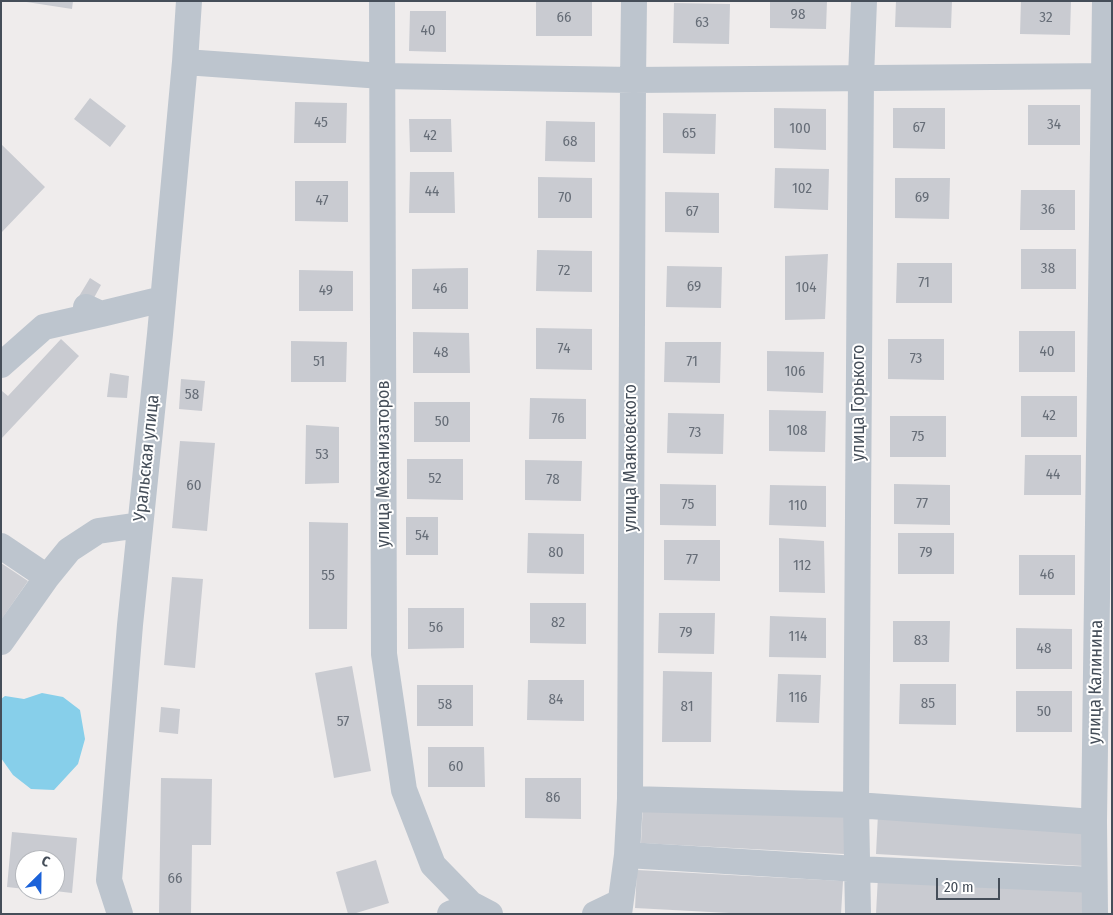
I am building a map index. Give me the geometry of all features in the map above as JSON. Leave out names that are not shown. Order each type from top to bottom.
[{"type":"street","name":"Уральская улица","points":[[120,914],[109,880],[129,635],[163,299],[189,1]]},
{"type":"street","name":"улица Механизаторов","points":[[382,1],[384,654],[404,790],[433,866],[463,912]]},
{"type":"street","name":"улица Маяковского","points":[[619,908],[628,855],[630,799],[634,1]]},
{"type":"street","name":"улица Горького","points":[[858,914],[856,805],[861,77],[864,1]]},
{"type":"street","name":"улица Калинина","points":[[1099,894],[1094,822],[1107,76],[1105,1]]},
{"type":"street","points":[[185,62],[382,76],[633,80],[1107,76]]},
{"type":"street","points":[[1,365],[44,327],[163,299]]},
{"type":"street","points":[[76,302],[101,314]]},
{"type":"street","points":[[1,642],[47,577],[69,550],[98,531],[140,525]]},
{"type":"street","points":[[1,546],[47,577]]},
{"type":"street","points":[[630,799],[856,805],[1094,822]]},
{"type":"street","points":[[628,855],[857,869],[1099,894]]},
{"type":"street","points":[[595,914],[619,908]]},
{"type":"water","points":[[42,693],[63,697],[80,710],[85,739],[78,764],[54,790],[31,789],[13,775],[1,758],[1,699],[5,696],[24,699]]},
{"type":"building","points":[[20,1],[73,1],[72,9]]},
{"type":"building","points":[[536,1],[592,1],[592,36],[536,36]]},
{"type":"building","points":[[770,1],[827,1],[826,29],[770,28]]},
{"type":"building","points":[[896,1],[952,1],[951,28],[895,27]]},
{"type":"building","points":[[1021,1],[1071,1],[1070,35],[1020,34]]},
{"type":"building","points":[[674,3],[730,4],[729,44],[673,43]]},
{"type":"building","points":[[410,11],[446,11],[446,52],[409,51]]},
{"type":"building","points":[[90,98],[126,126],[110,147],[74,119]]},
{"type":"building","points":[[295,102],[347,103],[346,143],[294,143]]},
{"type":"building","points":[[1028,105],[1080,105],[1080,145],[1028,145]]},
{"type":"building","points":[[774,108],[826,109],[826,150],[774,148]]},
{"type":"building","points":[[893,108],[945,108],[945,149],[893,148]]},
{"type":"building","points":[[663,113],[716,114],[715,154],[663,153]]},
{"type":"building","points":[[409,119],[451,119],[452,152],[410,152]]},
{"type":"building","points":[[546,121],[595,122],[595,162],[545,161]]},
{"type":"building","points":[[1,144],[45,187],[1,233]]},
{"type":"building","points":[[775,168],[829,169],[828,210],[774,208]]},
{"type":"building","points":[[410,172],[454,172],[455,213],[409,213]]},
{"type":"building","points":[[538,177],[592,178],[592,218],[538,218]]},
{"type":"building","points":[[895,178],[950,178],[949,219],[895,218]]},
{"type":"building","points":[[295,181],[348,181],[348,222],[295,221]]},
{"type":"building","points":[[1021,190],[1075,190],[1075,230],[1020,230]]},
{"type":"building","points":[[665,192],[719,193],[719,233],[665,232]]},
{"type":"building","points":[[1021,249],[1076,249],[1076,289],[1021,289]]},
{"type":"building","points":[[537,250],[592,251],[592,292],[536,291]]},
{"type":"building","points":[[828,254],[825,319],[785,320],[785,256]]},
{"type":"building","points":[[897,263],[952,263],[952,303],[896,303]]},
{"type":"building","points":[[667,266],[722,267],[721,308],[666,307]]},
{"type":"building","points":[[468,268],[468,309],[412,309],[412,269]]},
{"type":"building","points":[[299,270],[353,271],[353,311],[299,311]]},
{"type":"building","points":[[90,278],[101,285],[90,305],[78,298]]},
{"type":"building","points":[[536,328],[592,329],[592,370],[536,369]]},
{"type":"building","points":[[1019,331],[1075,331],[1075,372],[1019,372]]},
{"type":"building","points":[[413,332],[469,333],[470,373],[413,373]]},
{"type":"building","points":[[61,339],[79,356],[1,439],[1,392],[8,396]]},
{"type":"building","points":[[888,339],[944,339],[944,380],[888,379]]},
{"type":"building","points":[[291,341],[347,342],[346,382],[291,382]]},
{"type":"building","points":[[665,342],[721,342],[720,383],[664,382]]},
{"type":"building","points":[[767,351],[824,352],[823,393],[767,391]]},
{"type":"building","points":[[110,373],[129,376],[127,398],[107,397]]},
{"type":"building","points":[[181,379],[205,381],[202,411],[179,409]]},
{"type":"building","points":[[1021,396],[1077,396],[1077,437],[1021,437]]},
{"type":"building","points":[[530,398],[586,399],[586,439],[529,439]]},
{"type":"building","points":[[414,402],[470,402],[470,442],[414,442]]},
{"type":"building","points":[[769,410],[826,411],[825,452],[769,451]]},
{"type":"building","points":[[668,413],[724,414],[723,454],[667,453]]},
{"type":"building","points":[[890,416],[946,416],[946,457],[890,457]]},
{"type":"building","points":[[306,425],[339,427],[339,483],[305,484]]},
{"type":"building","points":[[180,441],[215,443],[207,531],[172,528]]},
{"type":"building","points":[[1025,455],[1081,455],[1081,495],[1024,495]]},
{"type":"building","points":[[407,459],[463,459],[463,500],[407,499]]},
{"type":"building","points":[[525,460],[582,461],[581,501],[525,500]]},
{"type":"building","points":[[660,484],[716,485],[716,526],[660,525]]},
{"type":"building","points":[[894,484],[950,485],[950,525],[894,524]]},
{"type":"building","points":[[770,485],[826,486],[826,527],[769,525]]},
{"type":"building","points":[[406,517],[438,517],[438,555],[406,555]]},
{"type":"building","points":[[309,522],[348,523],[347,629],[309,629]]},
{"type":"building","points":[[528,533],[584,534],[584,574],[527,573]]},
{"type":"building","points":[[898,533],[954,533],[954,574],[898,574]]},
{"type":"building","points":[[779,538],[824,541],[825,593],[779,592]]},
{"type":"building","points":[[664,540],[720,540],[720,581],[664,580]]},
{"type":"building","points":[[1019,555],[1075,555],[1075,595],[1019,595]]},
{"type":"building","points":[[1,563],[28,581],[1,620]]},
{"type":"building","points":[[172,577],[203,579],[195,668],[164,665]]},
{"type":"building","points":[[530,603],[586,603],[586,644],[530,643]]},
{"type":"building","points":[[408,608],[464,608],[464,648],[408,649]]},
{"type":"building","points":[[659,613],[715,613],[714,654],[658,653]]},
{"type":"building","points":[[770,616],[826,618],[826,658],[769,657]]},
{"type":"building","points":[[893,621],[950,621],[949,662],[893,662]]},
{"type":"building","points":[[1016,628],[1072,629],[1072,669],[1016,669]]},
{"type":"building","points":[[352,666],[371,771],[334,778],[315,673]]},
{"type":"building","points":[[663,671],[712,672],[711,742],[662,742]]},
{"type":"building","points":[[778,674],[821,675],[819,723],[776,722]]},
{"type":"building","points":[[528,680],[584,680],[584,721],[527,720]]},
{"type":"building","points":[[900,684],[956,684],[956,725],[899,724]]},
{"type":"building","points":[[417,685],[473,685],[473,726],[417,726]]},
{"type":"building","points":[[1016,691],[1072,691],[1072,732],[1016,732]]},
{"type":"building","points":[[161,707],[180,709],[178,734],[159,732]]},
{"type":"building","points":[[428,747],[484,747],[485,787],[428,787]]},
{"type":"building","points":[[161,778],[212,779],[211,845],[192,845],[191,914],[159,914]]},
{"type":"building","points":[[525,778],[581,778],[581,819],[525,818]]},
{"type":"building","points":[[643,804],[846,815],[844,854],[641,843]]},
{"type":"building","points":[[878,814],[1087,826],[1084,866],[876,854]]},
{"type":"building","points":[[12,832],[77,838],[72,893],[65,892],[65,850],[15,850],[15,888],[7,887]]},
{"type":"building","points":[[376,860],[389,903],[348,914],[336,872]]},
{"type":"building","points":[[637,870],[843,881],[841,914],[748,914],[635,908]]},
{"type":"building","points":[[878,876],[1087,888],[1085,914],[876,914]]}]
